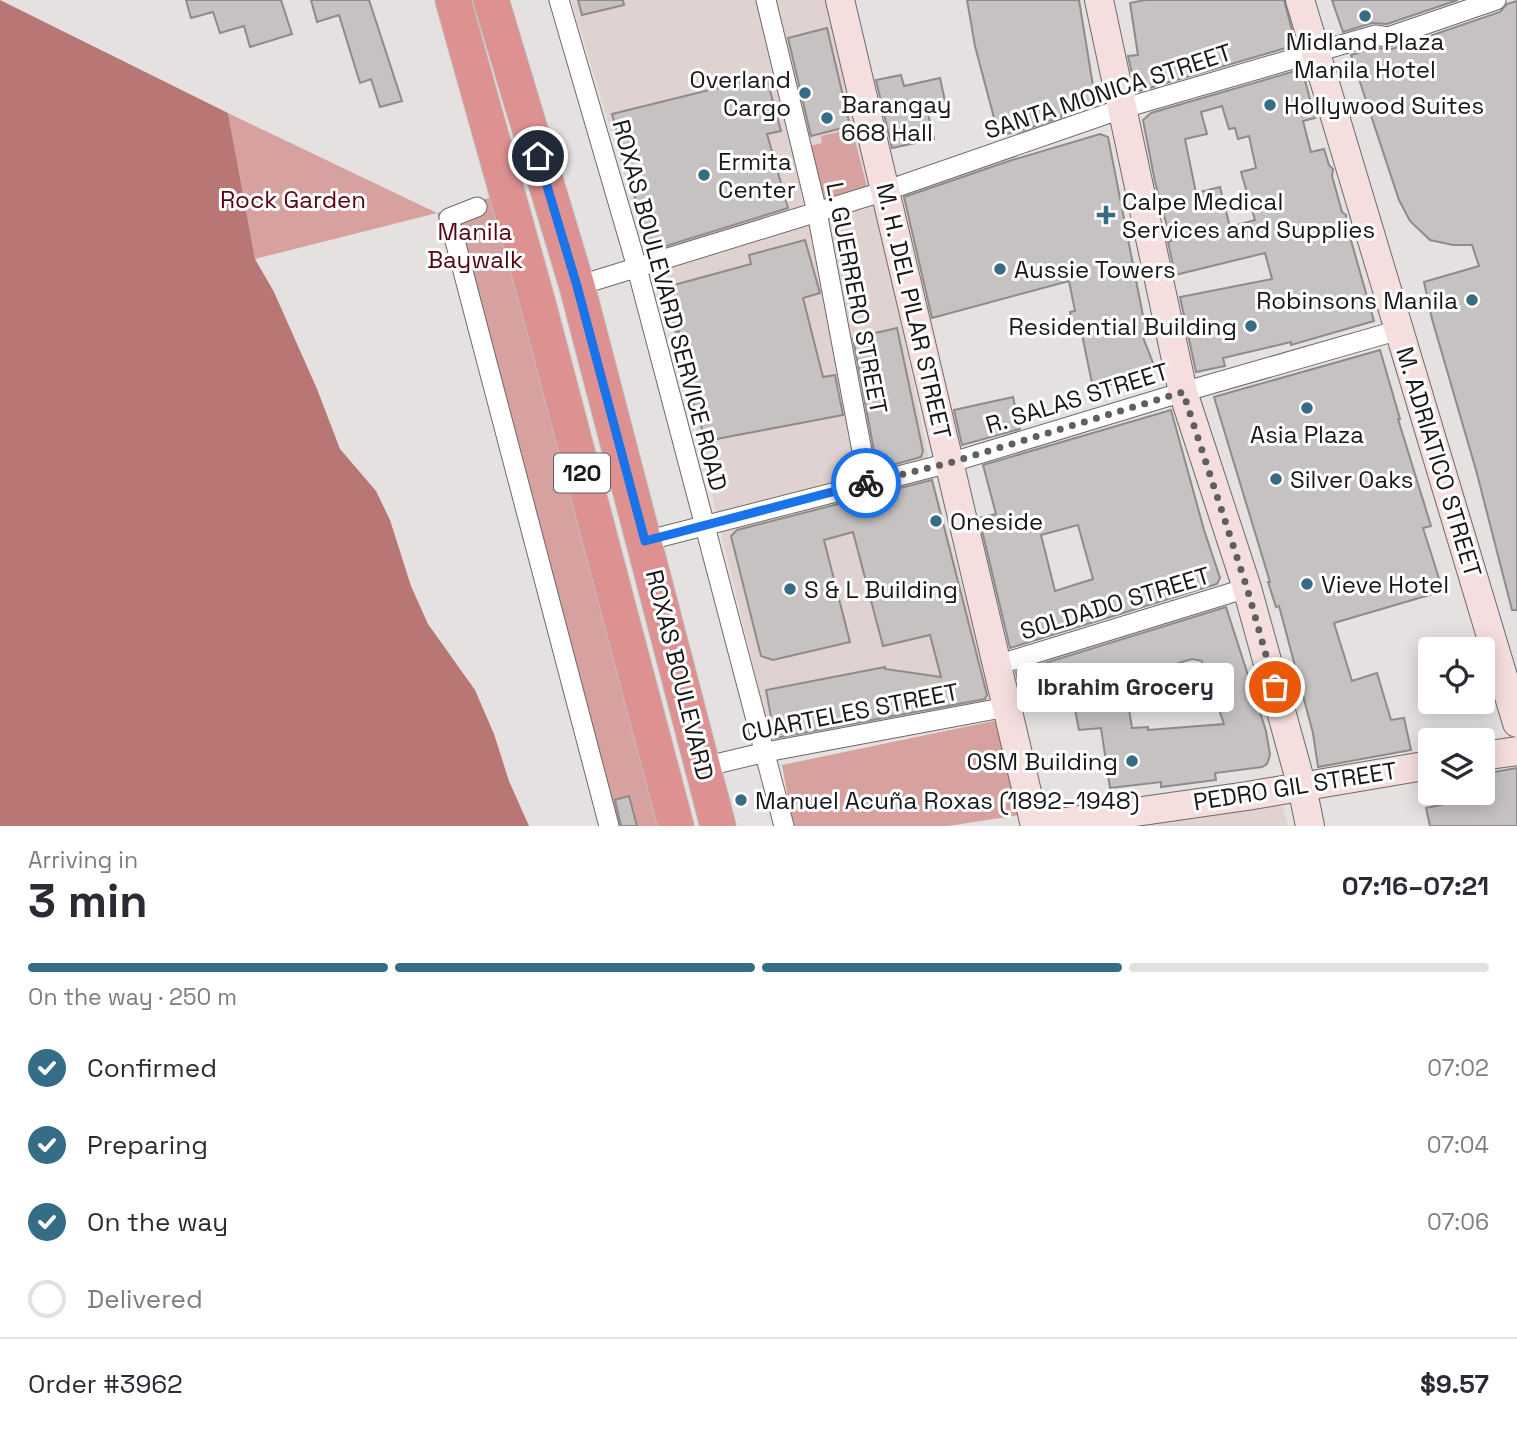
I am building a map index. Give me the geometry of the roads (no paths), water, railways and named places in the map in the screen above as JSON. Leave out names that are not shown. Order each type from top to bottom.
[{"type":"highway","name":"ROXAS BOULEVARD","points":[[453,0],[537,300],[676,826]]},
{"type":"highway","name":"ROXAS BOULEVARD","points":[[491,0],[577,286],[718,826]]},
{"type":"main road","name":"M. H. DEL PILAR STREET","points":[[841,0],[1036,826]]},
{"type":"main road","points":[[1099,0],[1183,392],[1247,588],[1303,787],[1310,826]]},
{"type":"main road","name":"M. ADRIATICO STREET","points":[[1300,0],[1517,723]]},
{"type":"main road","points":[[1495,754],[1517,751]]},
{"type":"main road","name":"PEDRO GIL STREET","points":[[1036,826],[1303,787],[1418,767]]},
{"type":"street","name":"ROXAS BOULEVARD SERVICE ROAD","points":[[559,0],[637,268],[784,826]]},
{"type":"street","name":"L. GUERRERO STREET","points":[[766,0],[817,212],[868,483]]},
{"type":"street","name":"SANTA MONICA STREET","points":[[1375,35],[1384,26],[1462,0]]},
{"type":"street","name":"SANTA MONICA STREET","points":[[577,286],[885,191],[1121,109],[1375,35],[1388,37],[1496,0]]},
{"type":"street","points":[[477,207],[449,218],[608,826]]},
{"type":"street","name":"R. SALAS STREET","points":[[645,541],[949,463],[1399,330]]},
{"type":"street","name":"SOLDADO STREET","points":[[997,665],[1247,588]]},
{"type":"street","name":"CUARTELES STREET","points":[[703,767],[766,752],[1007,707]]},
{"type":"place","name":"Midland Plaza Manila Hotel","points":[[1365,16]]},
{"type":"place","name":"Overland Cargo","points":[[805,93]]},
{"type":"place","name":"Hollywood Suites","points":[[1270,105]]},
{"type":"place","name":"Barangay 668 Hall","points":[[827,118]]},
{"type":"place","name":"Ermita Center","points":[[704,175]]},
{"type":"place","name":"Calpe Medical Services and Supplies","points":[[1106,215]]},
{"type":"place","name":"Aussie Towers","points":[[1000,269]]},
{"type":"place","name":"Robinsons Manila","points":[[1472,300]]},
{"type":"place","name":"Residential Building","points":[[1251,326]]},
{"type":"place","name":"Asia Plaza","points":[[1307,408]]},
{"type":"place","name":"Silver Oaks","points":[[1276,479]]},
{"type":"place","name":"Oneside","points":[[936,521]]},
{"type":"place","name":"Vieve Hotel","points":[[1307,584]]},
{"type":"place","name":"S & L Building","points":[[790,589]]},
{"type":"place","name":"Ibrahim Grocery","points":[[1275,687]]},
{"type":"place","name":"OSM Building","points":[[1132,761]]},
{"type":"place","name":"Manuel Acuña Roxas (1892–1948)","points":[[741,800]]},
{"type":"park label","name":"Rock Garden","points":[[293,199]]},
{"type":"park label","name":"Manila Baywalk","points":[[475,245]]}]
